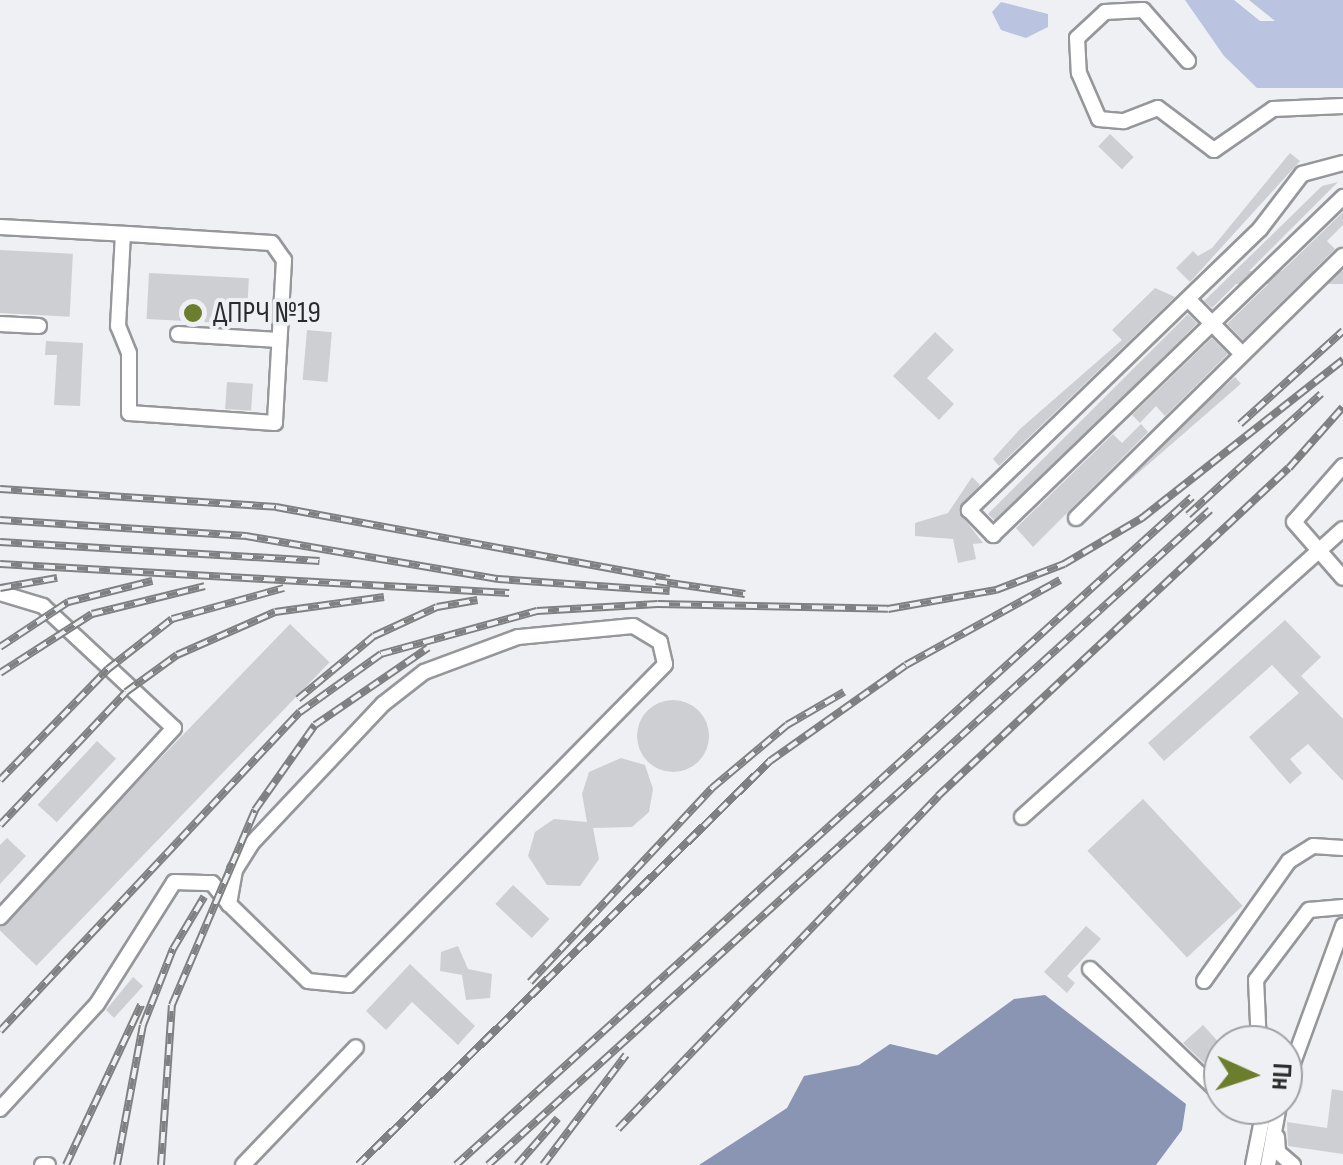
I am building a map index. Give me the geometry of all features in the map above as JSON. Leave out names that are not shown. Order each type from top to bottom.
[{"type":"street","points":[[1188,61],[1142,10],[1105,12],[1078,38],[1079,73],[1099,119],[1124,122],[1158,108],[1214,150],[1273,110],[1343,106]]},
{"type":"street","points":[[1343,162],[1302,174],[1189,300],[969,510],[993,536],[1343,197]]},
{"type":"street","points":[[0,227],[123,234],[272,243],[284,260],[275,423],[129,413],[129,353],[118,326],[123,234]]},
{"type":"street","points":[[1076,518],[1343,256]]},
{"type":"street","points":[[1189,300],[1241,353]]},
{"type":"street","points":[[0,324],[39,326]]},
{"type":"street","points":[[178,334],[279,340]]},
{"type":"street","points":[[1343,466],[1294,522],[1343,578]]},
{"type":"street","points":[[1022,818],[1343,529]]},
{"type":"street","points":[[0,593],[44,606],[174,728],[0,917]]},
{"type":"street","points":[[0,1108],[97,1004],[174,882],[200,878],[308,981],[350,985],[665,664],[660,642],[632,626],[518,637],[424,672],[383,704],[252,843],[235,870],[229,904]]},
{"type":"street","points":[[1204,981],[1289,861],[1313,846],[1343,848]]},
{"type":"street","points":[[1258,1025],[1256,980],[1309,910],[1343,907]]},
{"type":"street","points":[[1303,1035],[1343,926]]},
{"type":"street","points":[[1090,969],[1203,1077]]},
{"type":"street","points":[[243,1165],[356,1047]]},
{"type":"street","points":[[1253,1165],[1261,1125]]},
{"type":"street","points":[[1268,1165],[1275,1125]]},
{"type":"street","points":[[1276,1125],[1278,1152],[1293,1165]]},
{"type":"shaded area","points":[[1185,0],[1234,0],[1260,21],[1275,21],[1249,0],[1343,0],[1343,88],[1257,88],[1224,56]]},
{"type":"shaded area","points":[[1001,2],[1048,14],[1048,27],[1026,38],[1001,30],[992,12]]},
{"type":"shaded area","points":[[1045,995],[1186,1104],[1182,1130],[1156,1165],[699,1165],[787,1108],[804,1076],[859,1065],[890,1044],[937,1055],[1014,999]]},
{"type":"building","points":[[1110,134],[1134,157],[1122,169],[1098,146]]},
{"type":"building","points":[[1290,153],[1300,161],[1190,282],[1176,268],[1193,251],[1198,256],[1212,248]]},
{"type":"building","points":[[1338,182],[1212,308],[1204,301],[1322,186]]},
{"type":"building","points":[[1343,212],[1343,225],[1327,241],[1335,249],[1243,340],[1227,324]]},
{"type":"building","points":[[0,250],[73,254],[70,317],[0,313]]},
{"type":"building","points":[[1236,271],[1343,271],[1343,284],[1236,284]]},
{"type":"building","points":[[149,273],[249,278],[246,324],[147,319]]},
{"type":"building","points":[[1155,288],[1175,297],[999,466],[993,459],[1020,429],[1122,340],[1112,330]]},
{"type":"building","points":[[1188,314],[1197,323],[997,523],[988,514]]},
{"type":"building","points":[[307,330],[332,332],[328,382],[303,380]]},
{"type":"building","points":[[935,332],[954,350],[927,378],[954,404],[939,420],[893,376]]},
{"type":"building","points":[[1212,338],[1228,354],[1165,416],[1156,406],[1140,423],[1132,415]]},
{"type":"building","points":[[46,341],[83,343],[80,406],[54,405],[57,355],[45,355]]},
{"type":"building","points":[[1235,377],[1241,384],[1106,501],[1100,494]]},
{"type":"building","points":[[227,382],[253,384],[251,411],[225,409]]},
{"type":"building","points":[[1141,424],[1148,432],[1033,547],[1016,528],[1113,434],[1122,443]]},
{"type":"building","points":[[972,477],[980,485],[959,512],[983,543],[973,544],[976,559],[958,563],[953,539],[915,536],[915,523],[948,513]]},
{"type":"building","points":[[1285,620],[1321,657],[1301,676],[1343,719],[1343,781],[1308,744],[1290,759],[1302,773],[1290,784],[1249,737],[1299,693],[1272,665],[1164,761],[1148,743]]},
{"type":"building","points":[[290,624],[330,662],[36,966],[0,931],[0,924]]},
{"type":"building","points":[[673,700],[699,710],[709,736],[699,762],[673,772],[647,762],[637,736],[647,710]]},
{"type":"building","points":[[97,741],[116,759],[57,822],[38,805]]},
{"type":"building","points":[[621,758],[645,765],[653,789],[649,812],[632,827],[593,828],[599,859],[580,886],[547,885],[528,856],[535,832],[554,819],[587,822],[582,794],[589,772]]},
{"type":"building","points":[[1143,799],[1243,906],[1187,958],[1087,851]]},
{"type":"building","points":[[7,838],[26,856],[0,884],[0,845]]},
{"type":"building","points":[[513,885],[550,919],[532,938],[495,904]]},
{"type":"building","points":[[1086,926],[1101,939],[1067,976],[1075,983],[1067,993],[1044,972]]},
{"type":"building","points":[[458,946],[468,969],[492,974],[490,998],[466,1000],[462,975],[440,971],[441,952]]},
{"type":"building","points":[[410,964],[475,1026],[458,1045],[412,1002],[386,1030],[366,1011]]},
{"type":"building","points":[[133,977],[143,986],[114,1018],[106,1010]]},
{"type":"building","points":[[1203,1025],[1203,1062],[1183,1043]]},
{"type":"building","points":[[1332,1089],[1343,1091],[1343,1154],[1288,1146],[1287,1125],[1327,1128]]},
{"type":"railway","points":[[1240,424],[1343,331]]},
{"type":"railway","points":[[0,1031],[300,712],[381,654],[537,611],[658,604],[888,609],[996,590],[1064,564],[1142,518],[1343,360]]},
{"type":"railway","points":[[1188,515],[1321,394]]},
{"type":"railway","points":[[618,1129],[938,796],[1289,468],[1343,407]]},
{"type":"railway","points":[[0,489],[276,507],[669,579]]},
{"type":"railway","points":[[456,1165],[1192,497]]},
{"type":"railway","points":[[488,1165],[1210,510]]},
{"type":"railway","points":[[0,520],[246,536],[498,579],[670,591]]},
{"type":"railway","points":[[0,542],[319,561]]},
{"type":"railway","points":[[0,564],[509,593]]},
{"type":"railway","points":[[0,588],[57,578]]},
{"type":"railway","points":[[358,1165],[770,761],[906,665],[1060,580]]},
{"type":"railway","points":[[0,647],[68,602],[152,581]]},
{"type":"railway","points":[[656,581],[745,594]]},
{"type":"railway","points":[[0,673],[92,614],[205,586]]},
{"type":"railway","points":[[0,780],[108,669],[172,619],[284,588]]},
{"type":"railway","points":[[0,825],[126,692],[177,655],[275,612],[384,597]]},
{"type":"railway","points":[[298,699],[374,636],[437,607],[477,600]]},
{"type":"railway","points":[[161,1165],[172,1005],[255,810],[315,725],[428,648]]},
{"type":"railway","points":[[530,982],[712,788],[787,725],[844,692]]},
{"type":"railway","points":[[117,1165],[143,1025],[173,949],[204,897]]},
{"type":"railway","points":[[66,1165],[141,1005]]},
{"type":"railway","points":[[543,1165],[626,1055]]},
{"type":"railway","points":[[517,1165],[558,1118]]},
{"type":"place","name":"ДПРЧ №19","points":[[193,313]]}]
